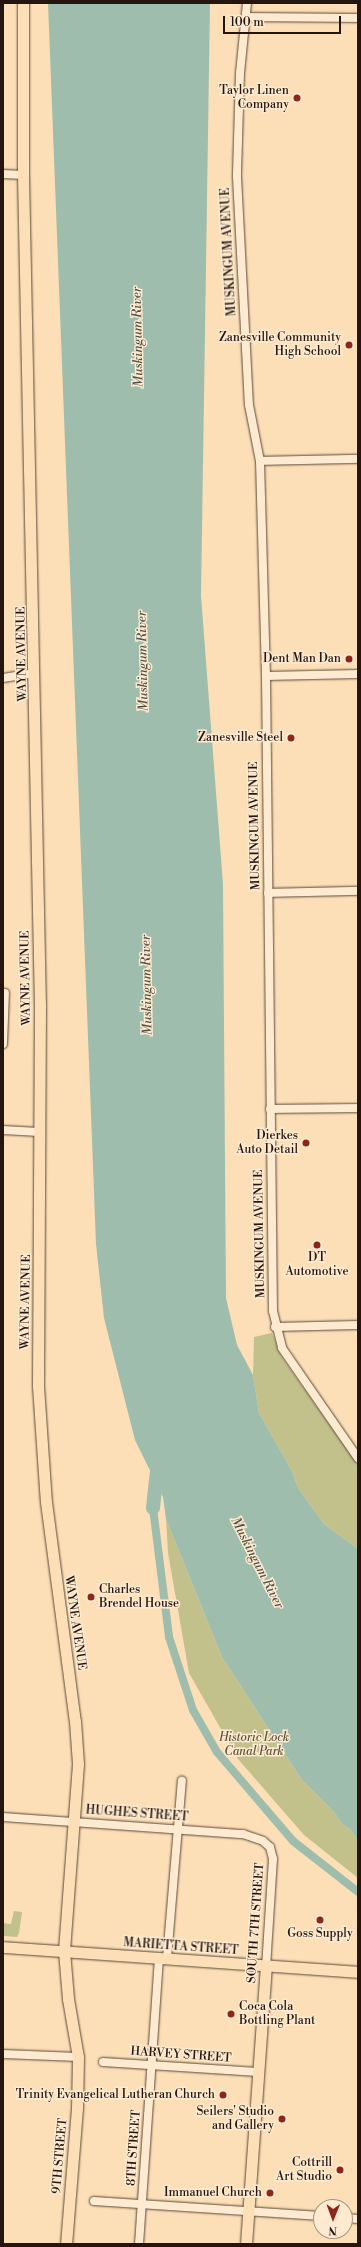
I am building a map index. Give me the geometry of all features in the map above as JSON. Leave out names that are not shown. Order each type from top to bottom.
[{"type":"main road","name":"WAYNE AVENUE","points":[[24,3],[23,175],[35,673],[39,1132],[38,1374],[42,1455],[53,1565],[76,1721],[78,1764],[64,1951]]},
{"type":"main road","name":"MARIETTA STREET","points":[[3,1947],[358,1972]]},
{"type":"main road","name":"9TH STREET","points":[[64,1951],[68,1999],[78,2057],[77,2108],[66,2244]]},
{"type":"main road","name":"SOUTH 7TH STREET","points":[[246,2244],[266,1966]]},
{"type":"street","name":"MUSKINGUM AVENUE","points":[[247,3],[240,73],[237,177],[249,405],[260,460],[266,676],[270,1109],[275,1327],[282,1348],[358,1458]]},
{"type":"street","points":[[246,17],[358,18]]},
{"type":"street","points":[[3,174],[23,175]]},
{"type":"street","points":[[260,460],[358,459]]},
{"type":"street","points":[[3,678],[35,673]]},
{"type":"street","points":[[266,676],[358,674]]},
{"type":"street","points":[[268,892],[358,892]]},
{"type":"street","points":[[3,1044],[5,993]]},
{"type":"street","points":[[270,1109],[358,1108]]},
{"type":"street","points":[[3,1130],[39,1132]]},
{"type":"street","points":[[275,1327],[358,1325]]},
{"type":"street","name":"8TH STREET","points":[[139,2244],[151,2065],[178,1829],[182,1781]]},
{"type":"street","name":"HUGHES STREET","points":[[3,1817],[243,1834],[257,1837],[268,1844]]},
{"type":"street","name":"SOUTH 7TH STREET","points":[[266,1966],[273,1859],[268,1844]]},
{"type":"street","points":[[3,2054],[78,2057]]},
{"type":"street","name":"HARVEY STREET","points":[[103,2062],[258,2072]]},
{"type":"street","points":[[94,2201],[313,2215]]},
{"type":"green space","points":[[272,1333],[281,1356],[358,1465],[358,1549],[324,1524],[298,1488],[292,1471],[259,1413],[253,1375],[254,1337]]},
{"type":"green space","name":"Historic Lock Canal Park","points":[[166,1519],[222,1657],[302,1780],[334,1812],[343,1825],[351,1830],[358,1841],[358,1878],[304,1835],[238,1759],[189,1673],[168,1553]]},
{"type":"green space","points":[[14,1911],[22,1912],[19,1933],[17,1937],[3,1936],[3,1923],[11,1924]]},
{"type":"water","points":[[48,3],[210,3],[201,596],[223,884],[226,1298],[237,1345],[253,1375],[259,1413],[292,1471],[298,1488],[324,1524],[358,1549],[358,1841],[351,1830],[343,1825],[334,1812],[302,1780],[222,1657],[166,1519],[163,1497],[135,1440],[104,1318],[96,1244]]},
{"type":"waterway","name":"Muskingum River","points":[[153,1508],[158,1461]]},
{"type":"waterway","name":"Muskingum River","points":[[153,1508],[169,1637],[193,1710],[217,1752],[293,1841],[358,1892]]},
{"type":"place","name":"Taylor Linen Company","points":[[297,98]]},
{"type":"place","name":"Zanesville Community High School","points":[[349,345]]},
{"type":"place","name":"Dent Man Dan","points":[[349,659]]},
{"type":"place","name":"Zanesville Steel","points":[[291,738]]},
{"type":"place","name":"Dierkes Auto Detail","points":[[306,1143]]},
{"type":"place","name":"DT Automotive","points":[[317,1245]]},
{"type":"place","name":"Charles Brendel House","points":[[91,1597]]},
{"type":"place","name":"Goss Supply","points":[[320,1920]]},
{"type":"place","name":"Coca Cola Bottling Plant","points":[[231,2014]]},
{"type":"place","name":"Trinity Evangelical Lutheran Church","points":[[223,2095]]},
{"type":"place","name":"Seilers' Studio and Gallery","points":[[282,2119]]},
{"type":"place","name":"Cottrill Art Studio","points":[[340,2170]]},
{"type":"place","name":"Immanuel Church","points":[[270,2193]]}]
